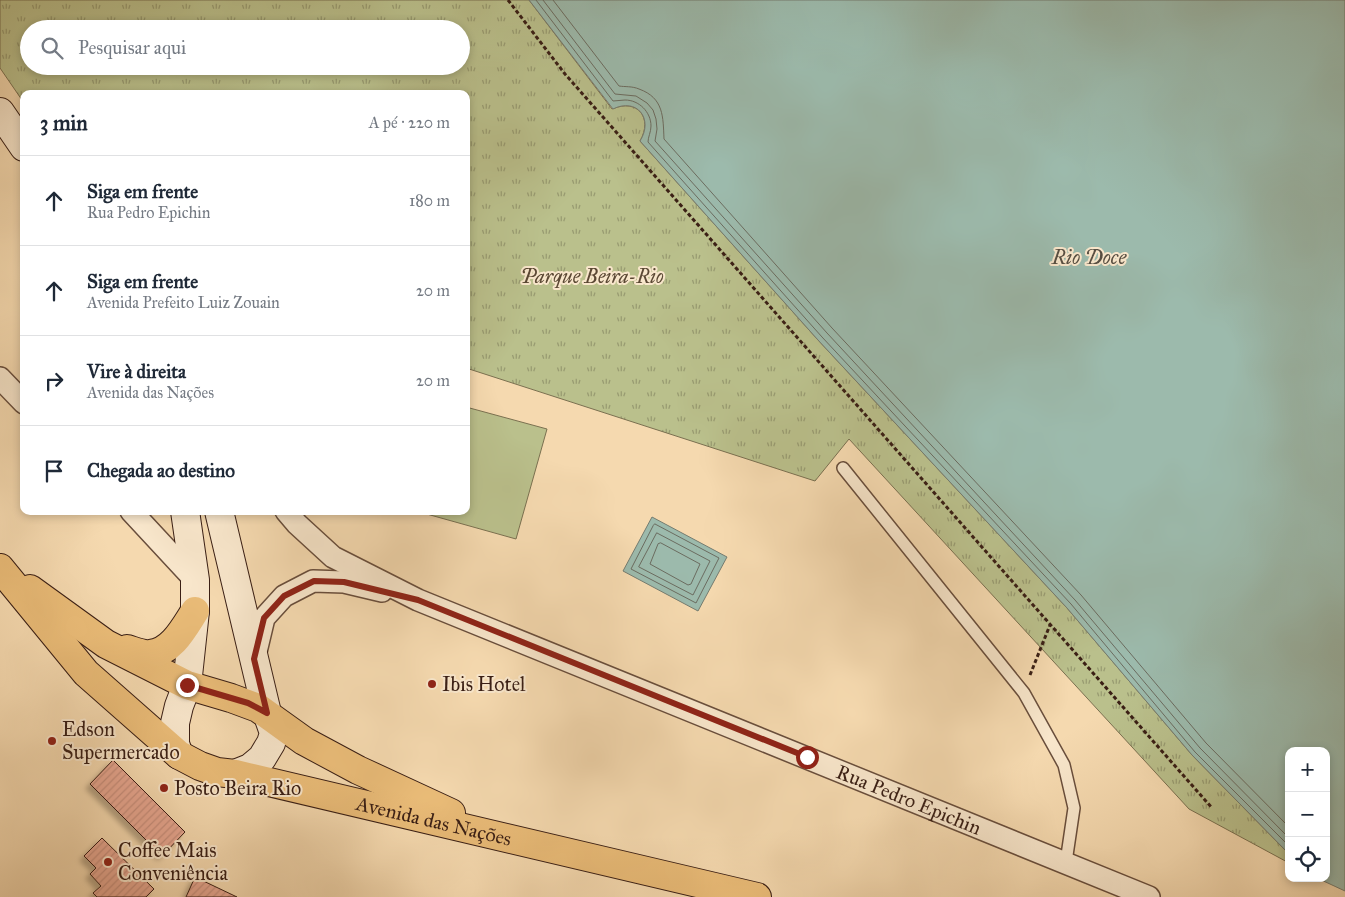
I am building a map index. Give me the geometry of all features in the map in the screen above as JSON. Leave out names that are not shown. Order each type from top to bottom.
[{"type":"main road","name":"Avenida das Nações","points":[[0,568],[106,644],[187,685],[248,703],[267,713],[304,741],[358,770],[502,837]]},
{"type":"main road","name":"Avenida das Nações","points":[[0,568],[86,674],[180,755],[200,766],[217,772],[234,774],[502,837]]},
{"type":"main road","points":[[106,644],[149,654],[164,651],[179,635],[195,611]]},
{"type":"main road","points":[[502,837],[757,897]]},
{"type":"street","points":[[0,112],[20,141]]},
{"type":"street","points":[[0,378],[20,398]]},
{"type":"street","points":[[135,515],[195,580]]},
{"type":"street","points":[[180,755],[176,744],[175,723],[187,685],[195,611],[195,580],[186,515]]},
{"type":"street","points":[[220,515],[267,713],[274,733],[271,743],[262,758],[250,768],[234,774]]},
{"type":"street","name":"Rua Pedro Epichin","points":[[289,515],[333,557],[418,600],[1149,897]]},
{"type":"street","name":"Rua Pedro Epichin","points":[[254,659],[264,618],[284,596],[314,581],[344,582],[418,600]]},
{"type":"lane","points":[[843,468],[1024,693],[1064,765],[1074,808],[1066,862]]},
{"type":"path","points":[[508,0],[565,74],[1212,808]]},
{"type":"path","points":[[1024,693],[1050,625]]},
{"type":"green space","name":"Parque Beira-Rio","points":[[0,0],[529,0],[612,109],[629,106],[641,112],[645,125],[640,141],[818,340],[1067,608],[1192,755],[1285,850],[1285,861],[1189,809],[849,439],[815,481],[470,369],[470,90],[20,90],[20,97],[0,68]]},
{"type":"green space","points":[[470,408],[547,429],[516,539],[430,515],[470,515]]},
{"type":"water","name":"Rio Doce","points":[[529,0],[1345,0],[1345,891],[1326,882],[1330,882],[1330,747],[1285,747],[1285,850],[1192,755],[1067,608],[818,340],[640,141],[645,125],[641,112],[629,106],[613,109]]},
{"type":"water","points":[[652,517],[727,557],[698,611],[623,571]]},
{"type":"building","points":[[113,760],[185,832],[162,856],[90,784]]},
{"type":"building","name":"Coffee Mais Conveniência","points":[[102,838],[154,889],[146,897],[97,897],[93,893],[101,886],[90,874],[96,868],[84,856]]},
{"type":"building","points":[[195,877],[237,897],[186,897]]},
{"type":"place","name":"Ibis Hotel","points":[[432,684]]},
{"type":"place","name":"Edson Supermercado","points":[[52,741]]},
{"type":"place","name":"Posto Beira Rio","points":[[164,788]]},
{"type":"place","name":"Coffee Mais Conveniência","points":[[108,862]]},
{"type":"route","points":[[187,685],[248,703],[267,713],[254,659],[264,618],[284,596],[314,581],[344,582],[418,600],[807,757]]}]
